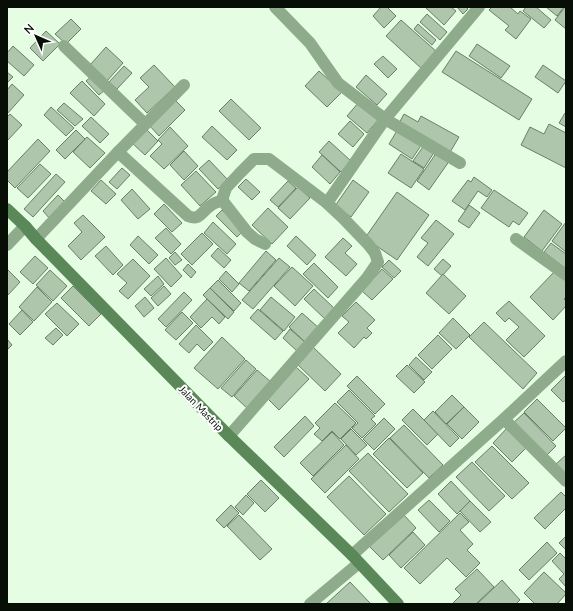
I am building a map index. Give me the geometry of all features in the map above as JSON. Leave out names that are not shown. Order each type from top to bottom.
[{"type":"main road","name":"Jalan Mastrip","points":[[7,209],[229,436],[355,559],[398,604]]},
{"type":"street","points":[[275,7],[310,43],[338,83],[385,119],[460,163]]},
{"type":"street","points":[[327,203],[385,119],[479,7]]},
{"type":"street","points":[[64,46],[145,124]]},
{"type":"street","points":[[36,239],[184,85]]},
{"type":"street","points":[[118,152],[188,216],[193,218],[199,216],[209,206],[222,200],[226,188],[254,159],[269,159],[327,203],[376,253],[378,262],[367,278],[229,436]]},
{"type":"street","points":[[222,200],[247,232],[264,244]]},
{"type":"street","points":[[7,245],[25,226]]},
{"type":"street","points":[[516,239],[566,275]]},
{"type":"street","points":[[310,604],[355,559],[566,360]]},
{"type":"street","points":[[504,419],[566,481]]},
{"type":"building","points":[[381,7],[387,7],[396,16],[384,28],[373,16]]},
{"type":"building","points":[[451,7],[456,11],[444,25],[426,8]]},
{"type":"building","points":[[457,7],[466,7],[468,9],[463,14]]},
{"type":"building","points":[[492,7],[510,7],[518,14],[520,11],[531,19],[516,39],[505,30],[509,26],[489,10]]},
{"type":"building","points":[[526,7],[536,7],[551,20],[544,28],[523,11]]},
{"type":"building","points":[[546,7],[564,7],[557,16]]},
{"type":"building","points":[[566,7],[566,29],[555,20]]},
{"type":"building","points":[[427,14],[447,32],[440,40],[420,22]]},
{"type":"building","points":[[71,19],[81,29],[66,44],[55,34]]},
{"type":"building","points":[[401,20],[437,52],[422,69],[386,36]]},
{"type":"building","points":[[418,24],[436,40],[432,45],[414,29]]},
{"type":"building","points":[[46,31],[60,44],[43,61],[30,48]]},
{"type":"building","points":[[477,44],[510,66],[501,78],[469,56]]},
{"type":"building","points":[[13,46],[34,65],[24,76],[7,61],[7,53]]},
{"type":"building","points":[[106,47],[123,63],[107,81],[90,65]]},
{"type":"building","points":[[456,51],[532,99],[519,120],[442,72]]},
{"type":"building","points":[[383,56],[397,69],[388,78],[374,64]]},
{"type":"building","points":[[154,65],[175,87],[147,113],[135,100],[149,87],[140,78]]},
{"type":"building","points":[[543,65],[566,81],[558,93],[535,77]]},
{"type":"building","points":[[124,66],[132,73],[117,89],[109,82]]},
{"type":"building","points":[[319,71],[342,92],[327,107],[305,86]]},
{"type":"building","points":[[7,72],[13,77],[7,83]]},
{"type":"building","points":[[93,75],[106,89],[99,95],[86,81]]},
{"type":"building","points":[[366,75],[387,94],[377,105],[356,87]]},
{"type":"building","points":[[82,81],[105,104],[94,116],[70,93]]},
{"type":"building","points":[[12,84],[24,95],[7,114],[7,90]]},
{"type":"building","points":[[174,99],[185,110],[159,136],[149,125]]},
{"type":"building","points":[[231,99],[261,128],[249,140],[219,111]]},
{"type":"building","points":[[359,102],[379,119],[367,133],[347,116]]},
{"type":"building","points":[[64,103],[83,119],[75,126],[57,110]]},
{"type":"building","points":[[51,107],[74,128],[66,136],[44,115]]},
{"type":"building","points":[[566,113],[566,127],[559,123]]},
{"type":"building","points":[[10,114],[22,125],[7,141],[7,117]]},
{"type":"building","points":[[404,114],[418,122],[421,116],[459,137],[449,154],[398,125]]},
{"type":"building","points":[[91,117],[109,134],[100,143],[82,126]]},
{"type":"building","points":[[350,121],[364,134],[353,147],[338,134]]},
{"type":"building","points":[[549,124],[566,133],[566,168],[521,145],[530,127],[544,134]]},
{"type":"building","points":[[212,126],[237,150],[227,160],[202,137]]},
{"type":"building","points":[[170,127],[188,146],[164,169],[150,156],[162,144],[158,140]]},
{"type":"building","points":[[145,128],[158,141],[145,155],[131,142]]},
{"type":"building","points":[[398,129],[422,144],[412,159],[389,144]]},
{"type":"building","points":[[76,130],[85,139],[65,159],[56,150]]},
{"type":"building","points":[[87,137],[105,153],[90,168],[73,152]]},
{"type":"building","points":[[38,139],[50,151],[15,188],[7,180],[7,172]]},
{"type":"building","points":[[329,141],[351,161],[341,172],[319,152]]},
{"type":"building","points":[[425,144],[435,151],[424,168],[413,161]]},
{"type":"building","points":[[184,151],[198,166],[184,180],[170,165]]},
{"type":"building","points":[[437,152],[450,160],[429,190],[417,181]]},
{"type":"building","points":[[401,154],[424,169],[411,188],[388,173]]},
{"type":"building","points":[[322,155],[340,172],[330,184],[312,167]]},
{"type":"building","points":[[209,160],[228,180],[218,189],[199,169]]},
{"type":"building","points":[[40,164],[51,174],[28,198],[17,188]]},
{"type":"building","points":[[122,168],[130,175],[117,189],[109,182]]},
{"type":"building","points":[[196,171],[216,192],[200,206],[181,185]]},
{"type":"building","points":[[56,174],[65,182],[33,217],[24,209]]},
{"type":"building","points":[[474,177],[492,190],[487,197],[478,191],[465,210],[452,201],[468,180],[471,182]]},
{"type":"building","points":[[246,179],[260,192],[252,200],[238,187]]},
{"type":"building","points":[[101,180],[116,194],[106,204],[91,191]]},
{"type":"building","points":[[353,180],[369,192],[351,217],[335,206]]},
{"type":"building","points":[[288,181],[296,188],[278,207],[270,200]]},
{"type":"building","points":[[298,187],[310,198],[290,219],[278,208]]},
{"type":"building","points":[[132,189],[150,209],[138,219],[121,200]]},
{"type":"building","points":[[494,190],[528,213],[519,225],[513,221],[509,227],[481,208]]},
{"type":"building","points":[[397,192],[429,215],[397,260],[365,238]]},
{"type":"building","points":[[58,195],[66,203],[50,219],[43,211]]},
{"type":"building","points":[[164,204],[182,223],[172,232],[154,214]]},
{"type":"building","points":[[469,205],[480,213],[469,228],[458,221]]},
{"type":"building","points":[[268,208],[288,227],[272,244],[252,225]]},
{"type":"building","points":[[222,210],[243,231],[237,237],[216,216]]},
{"type":"building","points":[[544,210],[562,224],[542,251],[524,237]]},
{"type":"building","points":[[83,215],[105,237],[81,260],[68,246],[82,232],[74,223]]},
{"type":"building","points":[[436,220],[454,234],[428,266],[417,257],[428,243],[421,238]]},
{"type":"building","points":[[213,222],[236,244],[227,254],[204,233]]},
{"type":"building","points":[[566,222],[566,252],[552,241]]},
{"type":"building","points":[[166,228],[181,244],[171,254],[155,238]]},
{"type":"building","points":[[202,233],[213,244],[192,265],[181,254]]},
{"type":"building","points":[[138,236],[158,255],[149,264],[130,245]]},
{"type":"building","points":[[296,236],[316,255],[307,265],[287,246]]},
{"type":"building","points":[[343,238],[352,246],[345,253],[357,264],[346,276],[325,257]]},
{"type":"building","points":[[551,243],[566,254],[566,269],[544,252]]},
{"type":"building","points":[[106,246],[123,265],[113,275],[95,256]]},
{"type":"building","points":[[218,248],[231,260],[224,268],[211,256]]},
{"type":"building","points":[[266,251],[276,260],[249,291],[239,283]]},
{"type":"building","points":[[175,252],[182,260],[175,265],[169,258]]},
{"type":"building","points":[[35,256],[48,268],[33,284],[20,272]]},
{"type":"building","points":[[166,258],[182,276],[171,287],[154,269]]},
{"type":"building","points":[[279,258],[290,267],[253,309],[242,300]]},
{"type":"building","points":[[133,259],[150,276],[128,299],[119,291],[127,283],[117,274]]},
{"type":"building","points":[[443,259],[451,266],[442,276],[434,269]]},
{"type":"building","points":[[389,260],[401,271],[394,278],[382,267]]},
{"type":"building","points":[[314,263],[338,287],[328,298],[303,274]]},
{"type":"building","points":[[188,264],[196,272],[191,278],[183,270]]},
{"type":"building","points":[[292,267],[313,286],[295,306],[274,286]]},
{"type":"building","points":[[7,269],[20,282],[8,295],[7,294]]},
{"type":"building","points":[[382,269],[393,279],[372,300],[362,291]]},
{"type":"building","points":[[50,270],[67,286],[53,301],[36,285]]},
{"type":"building","points":[[556,270],[566,280],[566,297],[564,299],[566,301],[566,306],[553,320],[530,297]]},
{"type":"building","points":[[226,271],[239,284],[232,292],[219,279]]},
{"type":"building","points":[[443,274],[466,296],[449,314],[426,293]]},
{"type":"building","points":[[158,276],[164,284],[151,296],[144,289]]},
{"type":"building","points":[[218,280],[241,303],[234,311],[210,288]]},
{"type":"building","points":[[73,286],[101,314],[89,326],[61,298]]},
{"type":"building","points":[[164,286],[171,294],[158,306],[151,298]]},
{"type":"building","points":[[37,287],[52,302],[34,321],[19,307]]},
{"type":"building","points":[[210,288],[234,312],[228,319],[203,295]]},
{"type":"building","points":[[314,289],[336,310],[326,320],[304,299]]},
{"type":"building","points":[[184,292],[192,300],[166,327],[158,319]]},
{"type":"building","points":[[145,297],[154,308],[144,317],[135,306]]},
{"type":"building","points":[[271,297],[295,317],[284,331],[260,310]]},
{"type":"building","points":[[207,299],[225,317],[219,324],[212,317],[201,328],[190,317]]},
{"type":"building","points":[[509,301],[545,336],[524,357],[506,340],[519,327],[509,318],[505,322],[496,313]]},
{"type":"building","points":[[356,302],[375,320],[367,328],[372,333],[366,339],[364,337],[354,348],[338,333],[349,322],[342,316]]},
{"type":"building","points":[[57,303],[79,324],[67,336],[45,314]]},
{"type":"building","points":[[258,309],[283,331],[275,340],[250,318]]},
{"type":"building","points":[[22,310],[33,322],[20,335],[9,324]]},
{"type":"building","points":[[182,312],[193,323],[176,340],[165,330]]},
{"type":"building","points":[[302,313],[319,328],[306,343],[289,327]]},
{"type":"building","points":[[453,318],[470,335],[456,349],[439,333]]},
{"type":"building","points":[[484,322],[537,373],[523,389],[469,337]]},
{"type":"building","points":[[196,325],[213,342],[204,351],[197,344],[189,353],[179,344]]},
{"type":"building","points":[[56,328],[63,335],[53,345],[45,338]]},
{"type":"building","points":[[290,329],[306,343],[298,352],[283,338]]},
{"type":"building","points":[[438,335],[452,349],[432,369],[418,355]]},
{"type":"building","points":[[222,337],[245,359],[218,389],[194,368]]},
{"type":"building","points":[[7,339],[12,345],[7,350]]},
{"type":"building","points":[[313,347],[341,374],[325,391],[296,363]]},
{"type":"building","points":[[416,357],[432,372],[424,380],[409,365]]},
{"type":"building","points":[[246,360],[256,369],[232,397],[221,388]]},
{"type":"building","points":[[407,365],[425,382],[414,393],[396,376]]},
{"type":"building","points":[[295,366],[309,379],[279,410],[266,397]]},
{"type":"building","points":[[257,370],[271,382],[248,409],[234,396]]},
{"type":"building","points":[[566,375],[566,400],[563,402],[551,390]]},
{"type":"building","points":[[357,376],[385,404],[375,414],[347,386]]},
{"type":"building","points":[[349,390],[375,416],[371,419],[376,424],[362,438],[352,428],[358,423],[337,402]]},
{"type":"building","points":[[452,395],[464,407],[446,424],[435,412]]},
{"type":"building","points":[[537,399],[566,428],[553,441],[524,412]]},
{"type":"building","points":[[335,403],[356,423],[340,439],[332,431],[322,441],[314,434],[320,428],[315,423]]},
{"type":"building","points":[[464,407],[479,422],[462,439],[447,424]]},
{"type":"building","points":[[413,409],[438,434],[427,445],[402,420]]},
{"type":"building","points":[[433,411],[459,438],[450,447],[424,420]]},
{"type":"building","points":[[524,413],[556,446],[545,457],[512,424]]},
{"type":"building","points":[[305,416],[314,426],[284,457],[274,447]]},
{"type":"building","points":[[384,418],[395,429],[374,450],[363,439]]},
{"type":"building","points":[[404,425],[443,465],[429,478],[390,438]]},
{"type":"building","points":[[508,427],[527,447],[512,462],[493,443]]},
{"type":"building","points":[[351,429],[367,445],[356,455],[341,439]]},
{"type":"building","points":[[332,432],[344,445],[313,476],[300,463]]},
{"type":"building","points":[[389,438],[423,473],[407,488],[373,454]]},
{"type":"building","points":[[346,445],[359,459],[325,493],[311,479]]},
{"type":"building","points":[[492,446],[529,483],[512,499],[475,462]]},
{"type":"building","points":[[368,453],[408,494],[389,512],[349,471]]},
{"type":"building","points":[[566,455],[566,474],[556,464]]},
{"type":"building","points":[[472,462],[505,496],[489,511],[456,477]]},
{"type":"building","points":[[349,476],[386,514],[364,535],[327,497]]},
{"type":"building","points":[[261,480],[279,498],[265,512],[247,494]]},
{"type":"building","points":[[451,481],[470,501],[457,514],[438,494]]},
{"type":"building","points":[[561,492],[566,497],[566,508],[545,529],[534,518]]},
{"type":"building","points":[[246,495],[254,503],[243,515],[235,507]]},
{"type":"building","points":[[429,500],[450,521],[439,532],[418,510]]},
{"type":"building","points":[[470,501],[491,522],[480,532],[460,511]]},
{"type":"building","points":[[231,505],[239,513],[224,528],[216,520]]},
{"type":"building","points":[[460,513],[469,522],[460,530],[473,544],[467,550],[480,563],[466,577],[447,558],[420,584],[404,568]]},
{"type":"building","points":[[403,514],[416,528],[383,560],[369,546]]},
{"type":"building","points":[[239,515],[272,549],[260,560],[227,526]]},
{"type":"building","points":[[413,532],[425,545],[401,568],[389,555]]},
{"type":"building","points":[[566,536],[566,550],[559,543]]},
{"type":"building","points":[[547,542],[557,553],[529,580],[519,570]]},
{"type":"building","points":[[560,553],[566,559],[566,587],[559,579],[564,574],[552,561]]},
{"type":"building","points":[[477,569],[494,587],[476,604],[452,604],[461,595],[455,589]]},
{"type":"building","points":[[544,572],[566,593],[557,604],[535,604],[524,593]]},
{"type":"building","points":[[502,580],[520,600],[516,604],[477,604]]},
{"type":"building","points":[[350,582],[371,604],[326,604]]}]
